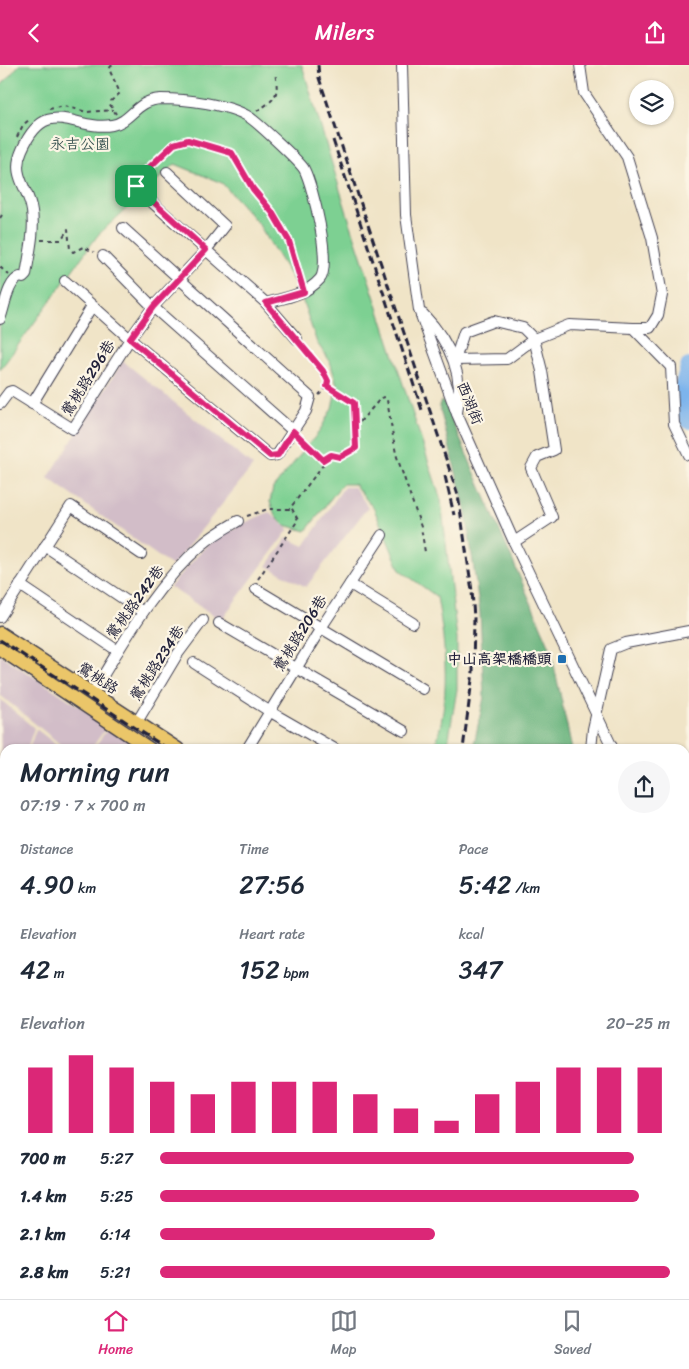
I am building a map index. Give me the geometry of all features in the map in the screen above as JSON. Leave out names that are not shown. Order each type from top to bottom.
[{"type":"main road","name":"鶯桃路","points":[[0,633],[170,744]]},
{"type":"main road","name":"鶯桃路","points":[[0,649],[142,744]]},
{"type":"street","name":"西湖街","points":[[402,65],[406,215],[419,310],[457,414],[514,542],[612,744]]},
{"type":"street","points":[[455,360],[507,359],[534,339],[569,325],[650,328],[660,308],[662,295],[652,238],[627,157],[584,93],[580,65]]},
{"type":"street","points":[[0,319],[14,280],[26,275],[31,240],[32,210],[17,169],[22,150],[30,136],[48,120],[61,118],[112,126],[122,122],[144,102],[160,99],[225,107],[249,117],[303,167],[310,184],[325,250],[325,269],[320,278],[304,292],[266,303]]},
{"type":"street","name":"鶯桃路296巷","points":[[0,404],[6,388],[74,429],[130,339],[153,307],[206,250],[225,226],[167,172]]},
{"type":"street","points":[[146,197],[266,303],[296,339]]},
{"type":"street","points":[[64,281],[270,456],[278,455],[310,401],[306,391],[123,228]]},
{"type":"street","points":[[103,256],[153,307],[293,431]]},
{"type":"street","points":[[32,404],[92,306]]},
{"type":"street","points":[[419,310],[438,329],[455,360],[461,395],[457,414]]},
{"type":"street","points":[[455,360],[464,331],[494,321],[523,327],[534,339],[542,371],[554,450],[537,457],[531,468],[552,517],[514,542]]},
{"type":"street","points":[[632,328],[671,367],[674,424],[689,455]]},
{"type":"street","points":[[0,617],[71,506],[141,554]]},
{"type":"street","name":"鶯桃路242巷","points":[[92,693],[167,579],[204,543],[238,521]]},
{"type":"street","name":"鶯桃路206巷","points":[[250,744],[295,669],[382,535]]},
{"type":"street","points":[[45,546],[144,612]]},
{"type":"street","points":[[350,584],[413,623]]},
{"type":"street","points":[[20,585],[118,651]]},
{"type":"street","points":[[256,589],[423,689]]},
{"type":"street","name":"鶯桃路234巷","points":[[136,722],[176,655],[203,620]]},
{"type":"street","points":[[219,623],[404,731]]},
{"type":"street","points":[[592,744],[596,713],[610,649],[626,643],[689,631]]},
{"type":"street","points":[[194,663],[269,711],[326,744]]},
{"type":"path","points":[[112,65],[109,69],[120,93],[108,103],[122,122]]},
{"type":"path","points":[[249,117],[274,99],[277,93],[275,72]]},
{"type":"path","points":[[146,197],[136,186],[136,180],[174,144],[188,140],[232,153],[253,189],[272,212],[289,241],[304,292]]},
{"type":"path","points":[[31,240],[61,240],[68,229],[70,232],[68,245],[73,252],[83,247],[103,256]]},
{"type":"path","points":[[296,339],[323,371],[328,381],[327,386],[310,401]]},
{"type":"path","points":[[323,460],[331,455],[343,456],[356,448],[354,403],[327,386]]},
{"type":"path","points":[[355,431],[359,423],[381,398],[385,397],[396,454],[421,527],[425,552]]},
{"type":"path","points":[[293,431],[323,460]]},
{"type":"path","points":[[291,509],[323,465],[323,460]]},
{"type":"path","points":[[238,521],[268,509],[291,509],[297,515],[298,520],[254,585],[256,589]]},
{"type":"shaded area","points":[[123,361],[253,466],[172,566],[48,478]]},
{"type":"shaded area","points":[[344,487],[354,487],[368,507],[306,587],[267,566],[287,538],[304,546]]},
{"type":"shaded area","points":[[269,512],[289,529],[221,620],[170,587],[206,546],[240,525]]},
{"type":"shaded area","points":[[0,655],[108,725],[95,744],[60,744],[0,695]]},
{"type":"shaded area","points":[[0,699],[34,728],[29,744],[1,744]]},
{"type":"shaded area","points":[[109,727],[134,744],[97,744]]},
{"type":"shaded area","points":[[36,729],[56,744],[31,744]]},
{"type":"green space","name":"永吉公園","points":[[19,65],[302,65],[347,213],[441,500],[457,639],[457,689],[448,744],[435,744],[443,712],[445,693],[443,635],[437,597],[400,570],[374,509],[354,484],[342,484],[306,531],[285,525],[275,515],[270,502],[273,488],[319,432],[332,408],[337,386],[330,361],[317,343],[299,290],[258,223],[222,183],[175,164],[98,235],[0,370],[0,87]]},
{"type":"green space","points":[[441,401],[445,404],[550,647],[571,744],[474,744],[484,697],[480,613],[466,512],[439,405]]},
{"type":"waterway","points":[[689,367],[681,394],[689,420]]},
{"type":"railway","points":[[318,65],[319,78],[458,495],[474,618],[473,672],[464,744]]},
{"type":"railway","points":[[333,140],[422,410]]},
{"type":"railway","points":[[445,476],[454,515]]},
{"type":"railway","points":[[0,640],[160,744]]},
{"type":"place","name":"中山高架橋橋頭","points":[[562,659]]},
{"type":"route","points":[[188,140],[232,153],[253,189],[272,212],[289,241],[304,292],[266,303],[323,371],[328,381],[327,386],[351,399],[354,403],[356,448],[343,456],[340,457],[334,454],[323,460],[293,431],[278,455],[270,456],[130,339],[153,307],[206,250],[136,186],[136,180],[174,144],[180,141],[188,140]]}]
